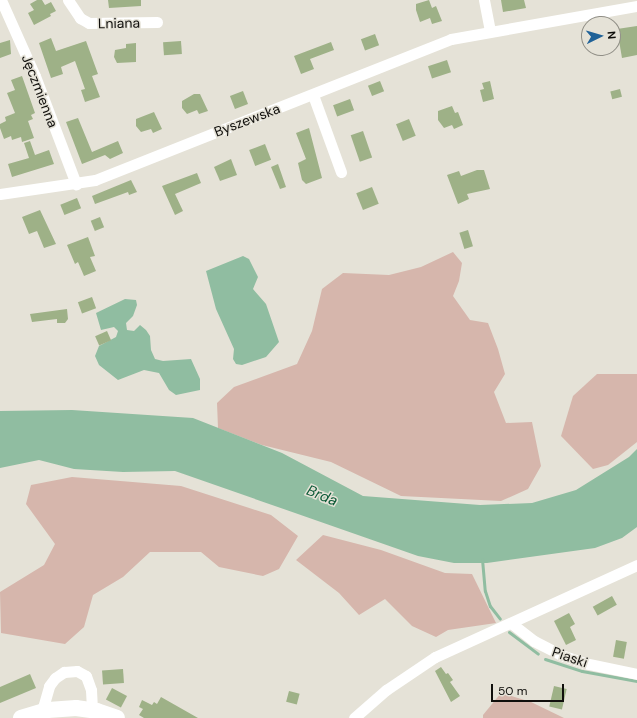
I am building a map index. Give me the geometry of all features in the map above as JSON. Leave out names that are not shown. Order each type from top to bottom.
[{"type":"street","name":"Jęczmienna","points":[[1,0],[35,76],[76,184]]},
{"type":"street","name":"Lniana","points":[[68,0],[80,18],[89,23],[157,22]]},
{"type":"street","points":[[484,0],[490,30]]},
{"type":"street","name":"Byszewska","points":[[0,194],[95,180],[451,39],[490,30],[637,6]]},
{"type":"street","points":[[312,95],[341,172]]},
{"type":"street","points":[[354,718],[386,690],[435,657],[637,565]]},
{"type":"street","name":"Piaski","points":[[511,623],[534,641],[561,655],[584,663],[637,674]]},
{"type":"street","points":[[42,711],[49,686],[55,678],[64,672],[77,671],[86,676],[92,690],[92,710]]},
{"type":"street","points":[[21,718],[42,711],[63,708],[92,710],[117,718]]},
{"type":"shaded area","points":[[453,252],[462,263],[459,281],[453,296],[470,320],[488,323],[498,349],[505,374],[494,392],[506,423],[532,422],[541,466],[528,489],[501,501],[401,496],[331,462],[262,445],[218,428],[217,403],[234,387],[297,364],[312,331],[322,289],[343,273],[389,275],[421,267]]},
{"type":"shaded area","points":[[597,374],[637,374],[637,442],[608,465],[593,469],[561,436],[573,396]]},
{"type":"shaded area","points":[[72,477],[181,486],[271,515],[298,536],[279,569],[263,576],[219,567],[201,552],[150,552],[123,577],[93,595],[84,627],[65,644],[1,633],[0,592],[44,565],[55,544],[26,504],[31,485]]},
{"type":"shaded area","points":[[323,535],[381,550],[445,573],[472,574],[496,623],[448,630],[436,637],[412,626],[385,599],[359,615],[339,593],[296,560]]},
{"type":"shaded area","points":[[501,693],[531,702],[564,718],[483,718],[483,715]]},
{"type":"water","points":[[243,256],[249,259],[258,277],[253,289],[266,304],[279,342],[266,357],[242,365],[236,364],[233,359],[234,349],[216,309],[206,271]]},
{"type":"water","points":[[125,299],[136,300],[137,305],[133,316],[126,323],[127,330],[134,331],[140,325],[146,330],[150,336],[151,350],[155,359],[163,361],[191,359],[200,379],[200,390],[176,395],[169,390],[159,373],[144,370],[118,380],[99,365],[95,356],[99,346],[116,337],[118,331],[114,327],[101,330],[96,313]]},
{"type":"water","name":"Brda","points":[[72,410],[193,418],[282,453],[363,496],[480,505],[532,503],[576,490],[629,457],[637,449],[637,527],[622,538],[595,548],[487,563],[454,563],[418,556],[175,471],[123,472],[74,469],[39,460],[0,468],[0,411]]},
{"type":"building","points":[[37,0],[42,0],[45,5],[51,2],[56,11],[50,14],[51,16],[34,25],[28,13],[34,10],[30,4]]},
{"type":"building","points":[[108,0],[141,0],[141,6],[109,8]]},
{"type":"building","points":[[429,0],[432,8],[436,6],[442,21],[432,24],[430,18],[420,22],[416,10],[416,4]]},
{"type":"building","points":[[501,0],[524,0],[526,8],[503,12]]},
{"type":"building","points":[[637,26],[637,55],[622,58],[621,28]]},
{"type":"building","points":[[375,34],[379,45],[365,50],[361,39]]},
{"type":"building","points":[[51,38],[56,51],[86,41],[98,74],[92,76],[100,97],[85,102],[81,90],[85,89],[75,61],[61,67],[63,74],[51,78],[39,43]]},
{"type":"building","points":[[10,40],[11,54],[0,58],[0,43]]},
{"type":"building","points":[[181,41],[182,54],[164,55],[163,42]]},
{"type":"building","points":[[331,42],[334,50],[310,59],[314,69],[301,74],[294,56]]},
{"type":"building","points":[[136,43],[136,62],[117,63],[114,57],[115,50],[126,48],[126,44]]},
{"type":"building","points":[[447,60],[451,72],[432,79],[428,66]]},
{"type":"building","points":[[22,76],[35,113],[31,115],[33,119],[28,121],[34,138],[22,142],[21,137],[12,140],[11,136],[4,139],[0,124],[6,121],[5,117],[15,113],[7,93],[15,90],[11,80]]},
{"type":"building","points":[[380,81],[384,91],[372,96],[368,86]]},
{"type":"building","points":[[490,81],[494,99],[483,102],[480,90],[484,89],[482,83]]},
{"type":"building","points":[[620,89],[622,97],[612,99],[610,91]]},
{"type":"building","points":[[243,91],[248,104],[235,109],[230,96]]},
{"type":"building","points":[[194,94],[200,94],[208,111],[199,114],[197,110],[187,114],[182,108],[182,101]]},
{"type":"building","points":[[350,99],[354,110],[337,116],[333,105]]},
{"type":"building","points":[[452,106],[455,113],[458,112],[463,125],[454,129],[452,125],[444,128],[438,120],[438,111]]},
{"type":"building","points":[[154,112],[162,129],[153,133],[151,129],[141,132],[136,126],[136,119]]},
{"type":"building","points":[[78,118],[92,152],[118,141],[123,153],[110,159],[105,155],[82,164],[66,122]]},
{"type":"building","points":[[409,119],[416,136],[403,141],[396,124]]},
{"type":"building","points":[[309,128],[322,178],[306,184],[302,180],[298,163],[306,159],[296,133]]},
{"type":"building","points":[[363,131],[372,157],[360,162],[351,135]]},
{"type":"building","points":[[30,141],[35,155],[49,150],[54,164],[12,177],[8,164],[29,158],[24,143]]},
{"type":"building","points":[[265,144],[271,160],[255,166],[249,150]]},
{"type":"building","points":[[231,159],[237,175],[220,181],[214,167]]},
{"type":"building","points":[[278,164],[286,187],[280,189],[271,167]]},
{"type":"building","points":[[477,170],[484,170],[490,189],[467,194],[469,199],[458,204],[447,175],[459,171],[461,176]]},
{"type":"building","points":[[197,173],[201,183],[175,194],[183,211],[175,215],[162,186]]},
{"type":"building","points":[[131,180],[137,192],[129,195],[128,192],[95,204],[92,196]]},
{"type":"building","points":[[372,187],[379,204],[363,210],[356,193]]},
{"type":"building","points":[[77,198],[81,208],[64,215],[60,205]]},
{"type":"building","points":[[40,210],[56,244],[44,248],[37,231],[29,234],[22,217]]},
{"type":"building","points":[[100,217],[104,227],[95,231],[91,221]]},
{"type":"building","points":[[468,230],[473,246],[464,249],[459,233]]},
{"type":"building","points":[[88,237],[95,256],[90,257],[96,271],[84,276],[78,262],[75,264],[67,245]]},
{"type":"building","points":[[92,297],[96,308],[82,313],[78,302]]},
{"type":"building","points":[[67,309],[68,319],[65,323],[57,323],[57,319],[32,322],[30,314]]},
{"type":"building","points":[[107,331],[111,340],[99,345],[95,336]]},
{"type":"building","points":[[612,596],[617,605],[598,615],[593,607]]},
{"type":"building","points":[[569,613],[575,624],[570,627],[576,640],[566,645],[554,621]]},
{"type":"building","points":[[616,640],[627,642],[624,659],[613,657]]},
{"type":"building","points":[[441,667],[453,680],[450,682],[460,696],[451,702],[435,671]]},
{"type":"building","points":[[123,669],[124,683],[103,684],[102,670]]},
{"type":"building","points":[[30,674],[36,688],[0,703],[0,687]]},
{"type":"building","points":[[554,686],[567,689],[562,709],[549,706]]},
{"type":"building","points":[[112,688],[127,696],[121,707],[106,699]]},
{"type":"building","points":[[289,691],[300,694],[297,704],[286,702]]},
{"type":"building","points":[[161,697],[198,718],[144,718],[139,715],[143,709],[139,707],[142,700],[152,705],[154,702],[157,704]]},
{"type":"waterway","points":[[482,559],[485,591],[490,606],[500,619]]},
{"type":"waterway","points":[[509,632],[538,654]]},
{"type":"waterway","points":[[545,659],[582,671],[637,681]]}]
